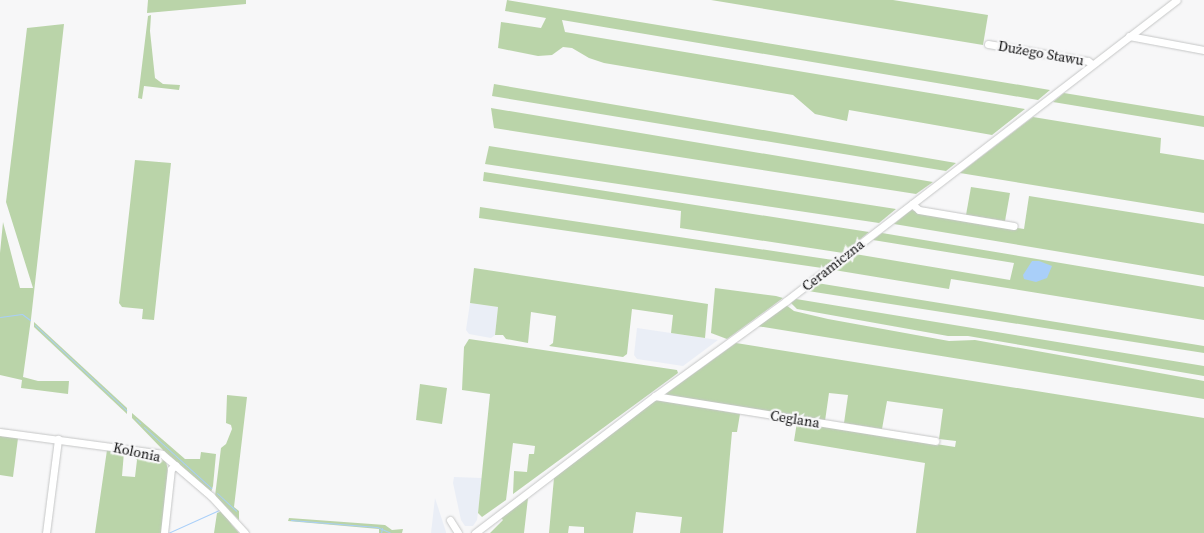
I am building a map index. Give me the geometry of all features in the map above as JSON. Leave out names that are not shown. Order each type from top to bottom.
[{"type":"street","name":"Ceramiczna","points":[[475,533],[655,396],[786,301],[1177,0]]},
{"type":"street","points":[[1129,36],[1204,50]]},
{"type":"street","name":"Dużego Stawu","points":[[988,44],[1088,61],[1092,64]]},
{"type":"street","points":[[912,204],[919,210],[1014,226]]},
{"type":"street","name":"Ceglana","points":[[655,396],[935,441]]},
{"type":"street","name":"Kolonia","points":[[0,432],[155,452],[176,465],[217,502],[245,533]]},
{"type":"street","points":[[46,533],[58,439]]},
{"type":"street","points":[[164,533],[171,469],[176,465]]},
{"type":"street","points":[[453,533],[450,520],[458,533]]},
{"type":"street","name":"Ceramiczna","points":[[481,533],[486,524]]},
{"type":"shaded area","points":[[470,303],[498,307],[495,335],[491,338],[469,334],[466,330]]},
{"type":"shaded area","points":[[637,328],[718,340],[683,366],[637,359],[634,355]]},
{"type":"shaded area","points":[[454,477],[482,478],[477,520],[473,526],[465,526],[461,520],[453,483]]},
{"type":"shaded area","points":[[435,498],[446,532],[446,533],[431,533]]},
{"type":"green space","points":[[148,0],[246,0],[246,4],[147,13]]},
{"type":"green space","points":[[507,0],[1050,90],[1038,100],[562,20],[565,32],[1025,109],[992,135],[849,110],[847,121],[815,114],[793,95],[604,63],[589,58],[572,48],[563,47],[552,55],[538,56],[498,48],[501,22],[541,28],[546,18],[505,11]]},
{"type":"green space","points":[[711,0],[893,0],[988,15],[983,45]]},
{"type":"green space","points":[[151,15],[150,31],[155,78],[163,84],[180,85],[179,90],[144,86],[142,99],[138,98],[148,16]]},
{"type":"green space","points":[[64,24],[23,377],[38,381],[69,381],[68,394],[21,388],[22,380],[0,375],[0,253],[3,222],[20,288],[33,288],[6,202],[27,28]]},
{"type":"green space","points":[[494,84],[956,163],[946,171],[492,96]]},
{"type":"green space","points":[[1064,93],[1204,116],[1204,127],[1053,102]]},
{"type":"green space","points":[[491,108],[933,182],[916,194],[494,128]]},
{"type":"green space","points":[[1033,117],[1161,138],[1160,153],[1204,160],[1204,213],[960,173]]},
{"type":"green space","points":[[489,146],[896,209],[879,223],[485,164]]},
{"type":"green space","points":[[135,160],[171,163],[154,320],[142,319],[143,309],[122,307],[119,303]]},
{"type":"green space","points":[[484,172],[869,232],[843,253],[680,228],[681,211],[483,181]]},
{"type":"green space","points":[[971,187],[1010,193],[1005,221],[966,215]]},
{"type":"green space","points":[[1029,196],[1204,224],[1204,276],[894,224],[911,210],[1024,229]]},
{"type":"green space","points":[[480,207],[833,260],[822,268],[479,218]]},
{"type":"green space","points":[[882,233],[1204,287],[1204,320],[951,279],[949,289],[834,270],[855,254],[1010,280],[1014,263],[873,240]]},
{"type":"green space","points":[[474,268],[708,304],[705,338],[671,333],[673,315],[632,309],[627,354],[623,357],[549,346],[553,343],[556,316],[531,312],[528,343],[506,339],[503,335],[495,335],[498,307],[470,303]]},
{"type":"green space","points":[[817,283],[1204,346],[1204,353],[808,291]]},
{"type":"green space","points":[[715,288],[783,298],[727,339],[711,333]]},
{"type":"green space","points":[[796,299],[1204,366],[1204,376],[968,336],[948,336],[797,309],[791,303]]},
{"type":"green space","points":[[786,305],[794,311],[828,319],[949,341],[975,340],[1204,381],[1204,399],[757,326]]},
{"type":"green space","points":[[34,322],[127,408],[127,414],[34,327]]},
{"type":"green space","points":[[469,339],[677,370],[678,373],[513,494],[514,471],[527,472],[529,454],[534,454],[535,446],[513,443],[506,500],[482,517],[478,513],[490,394],[462,390],[464,347]]},
{"type":"green space","points":[[736,343],[1204,418],[1204,533],[916,533],[925,463],[794,441],[797,422],[955,447],[956,441],[939,439],[943,409],[887,401],[882,429],[844,423],[848,395],[829,393],[825,421],[664,395]]},
{"type":"green space","points":[[420,384],[447,388],[442,424],[416,420]]},
{"type":"green space","points":[[227,395],[247,397],[234,507],[239,511],[239,520],[215,496],[221,448],[226,444],[232,429],[231,425],[226,423]]},
{"type":"green space","points":[[655,399],[740,414],[737,432],[732,432],[723,533],[680,533],[682,517],[636,512],[633,533],[584,533],[584,527],[569,526],[568,533],[549,533],[554,478]]},
{"type":"green space","points":[[132,413],[185,459],[200,459],[201,452],[216,454],[211,492],[164,451],[132,418]]},
{"type":"green space","points":[[0,436],[18,438],[13,477],[0,475]]},
{"type":"green space","points":[[107,450],[124,452],[122,476],[135,477],[137,460],[132,453],[166,461],[169,476],[162,533],[95,533]]},
{"type":"green space","points":[[528,498],[524,533],[490,533],[503,520],[501,518]]},
{"type":"green space","points":[[222,511],[239,533],[214,533],[217,513]]},
{"type":"green space","points":[[289,518],[385,525],[392,530],[403,529],[402,533],[379,533],[379,529],[288,521]]},
{"type":"water","points":[[1032,261],[1039,261],[1052,266],[1047,278],[1036,282],[1024,279],[1023,275]]},
{"type":"waterway","points":[[0,317],[22,314],[30,320]]},
{"type":"waterway","points":[[35,325],[126,410]]},
{"type":"waterway","points":[[136,419],[140,423]]},
{"type":"waterway","points":[[144,427],[211,488]]},
{"type":"waterway","points":[[217,493],[236,511]]},
{"type":"waterway","points":[[168,533],[219,510]]},
{"type":"waterway","points":[[291,520],[377,527],[391,533]]},
{"type":"waterway","points":[[381,533],[382,528]]}]
